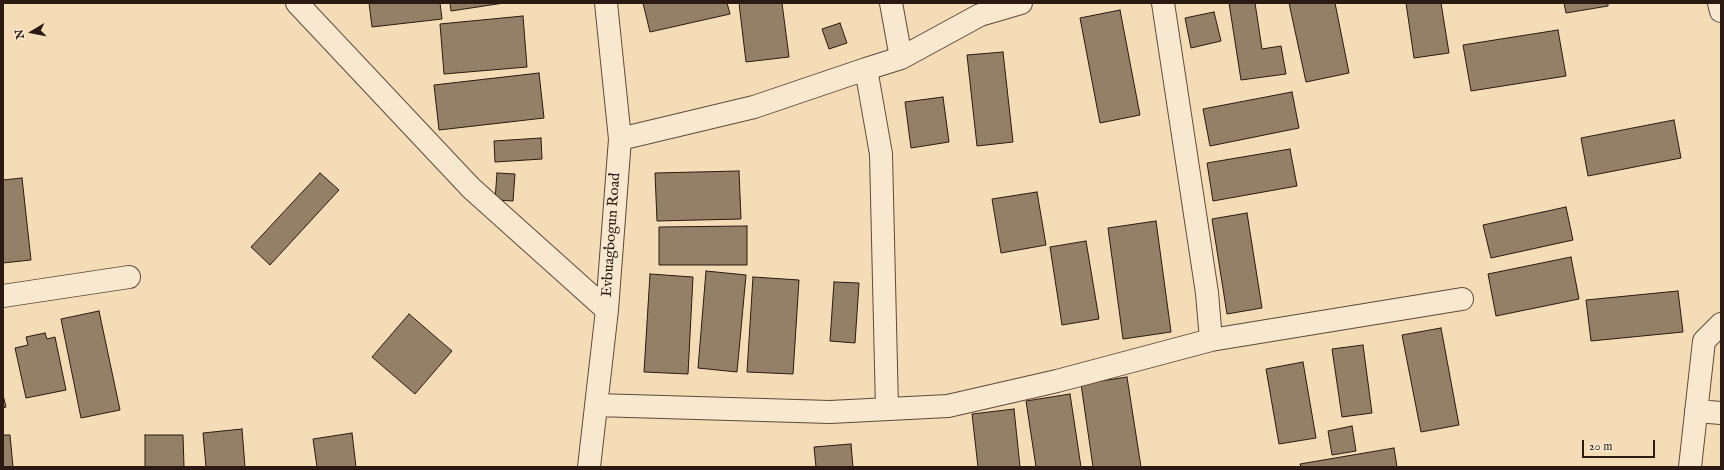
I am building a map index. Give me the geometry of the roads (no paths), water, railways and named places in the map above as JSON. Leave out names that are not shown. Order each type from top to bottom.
[{"type":"street","points":[[297,3],[471,188],[607,310]]},
{"type":"street","name":"Evbuagbogun Road","points":[[589,467],[607,310],[620,139],[606,3]]},
{"type":"street","points":[[891,3],[901,58]]},
{"type":"street","points":[[620,139],[754,107],[866,70],[901,58],[980,15],[1021,3]]},
{"type":"street","points":[[1162,3],[1206,293],[1211,340]]},
{"type":"street","points":[[1719,3],[1721,11]]},
{"type":"street","points":[[866,70],[881,154],[887,409]]},
{"type":"street","points":[[3,296],[129,277]]},
{"type":"street","points":[[596,405],[830,412],[948,406],[1057,381],[1211,340],[1462,299]]},
{"type":"street","points":[[1690,467],[1704,341],[1721,324]]},
{"type":"street","points":[[1696,411],[1721,413]]}]
